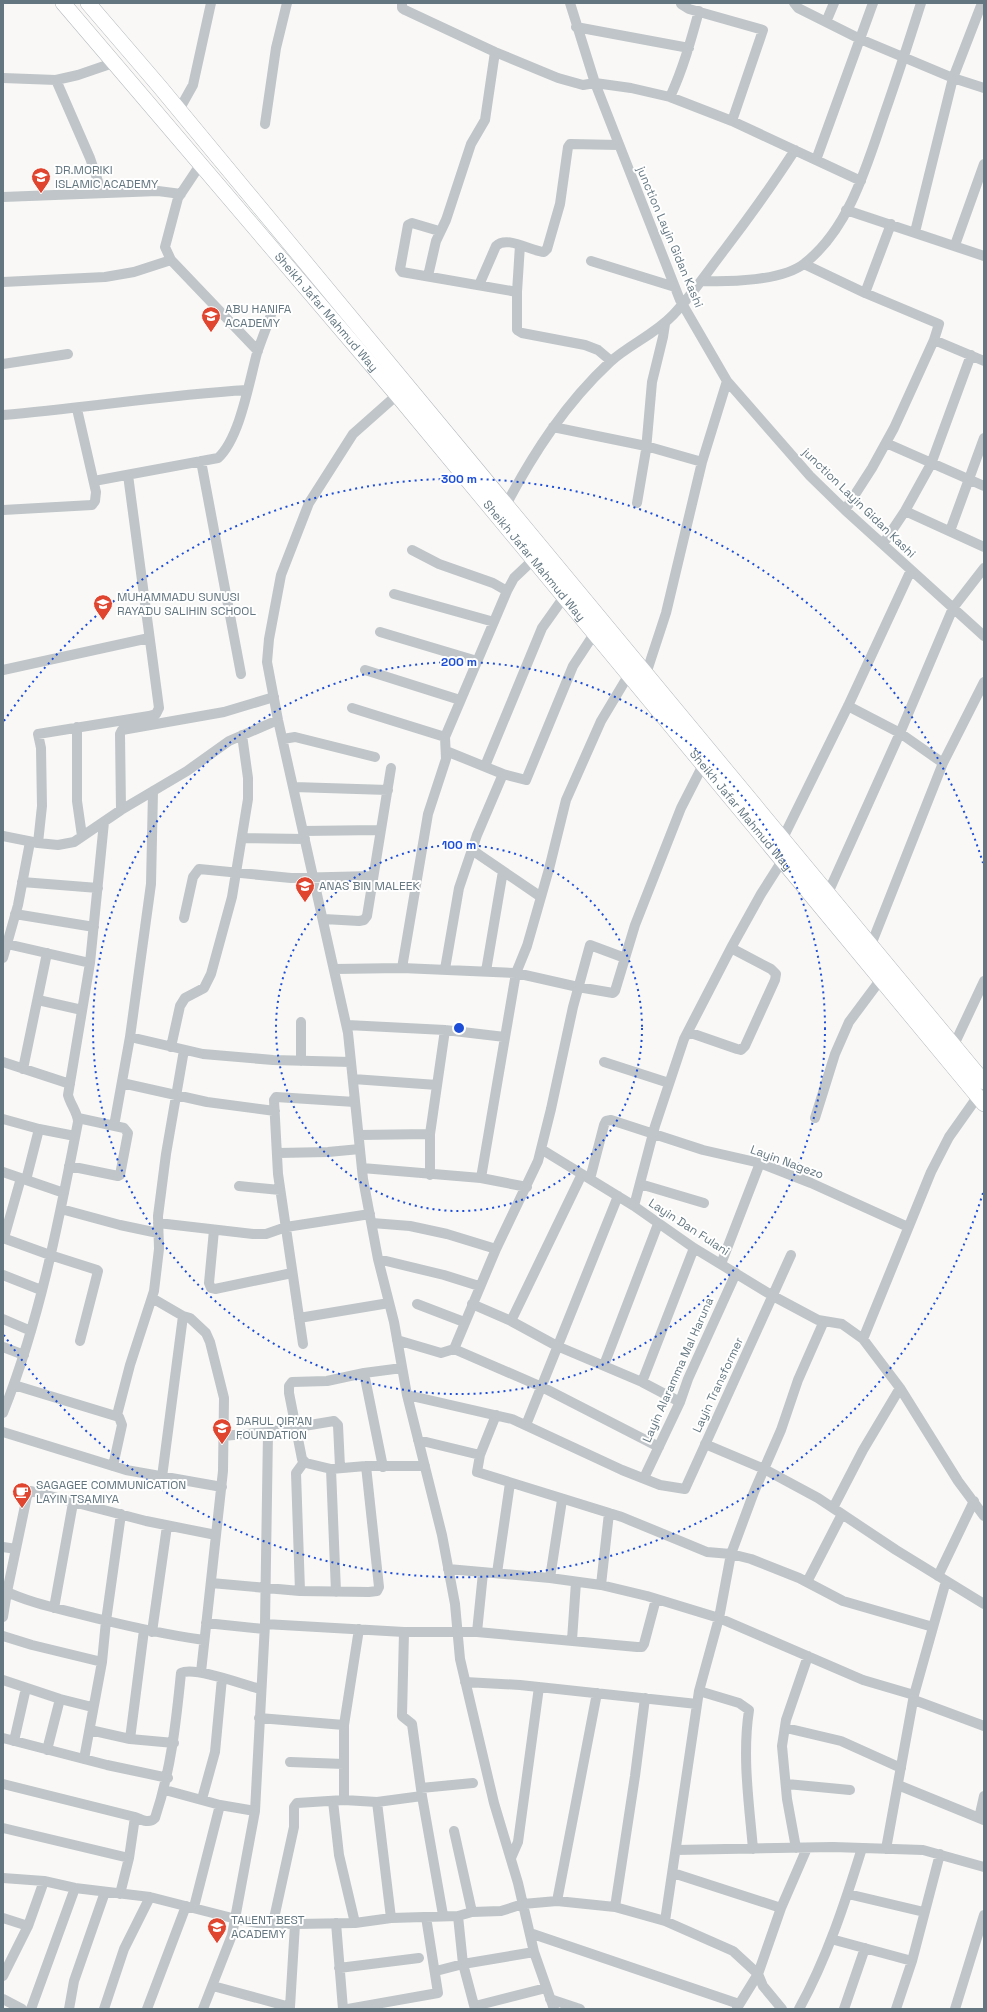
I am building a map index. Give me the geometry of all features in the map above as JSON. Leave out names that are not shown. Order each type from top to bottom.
[{"type":"main road","name":"Sheikh Jafar Mahmud Way","points":[[63,3],[397,395],[628,676],[981,1100]]},
{"type":"main road","name":"Sheikh Jafar Mahmud Way","points":[[88,3],[179,110],[984,1082]]},
{"type":"street","points":[[179,110],[193,85],[196,76],[211,3]]},
{"type":"street","points":[[265,124],[276,48],[287,3]]},
{"type":"street","points":[[402,3],[402,8],[405,10],[495,52],[558,78],[583,85],[595,83],[631,88],[670,96],[732,121],[861,181]]},
{"type":"street","name":"junction Layin Gidan Kashi","points":[[570,3],[576,27],[595,83],[682,304],[727,381],[788,452],[845,510],[984,636]]},
{"type":"street","points":[[680,3],[689,9],[763,30],[732,121]]},
{"type":"street","points":[[794,3],[798,8],[860,39],[904,56],[953,78],[984,88]]},
{"type":"street","points":[[826,22],[834,3]]},
{"type":"street","points":[[816,160],[873,3]]},
{"type":"street","points":[[702,281],[717,282],[773,276],[786,273],[804,264],[827,240],[846,210],[861,181],[921,3]]},
{"type":"street","points":[[915,232],[953,78],[982,3]]},
{"type":"street","points":[[670,96],[678,81],[699,11]]},
{"type":"street","points":[[576,27],[689,48]]},
{"type":"street","points":[[428,276],[439,231],[446,220],[470,144],[485,120],[495,52]]},
{"type":"street","points":[[3,78],[56,80],[78,75],[113,63]]},
{"type":"street","points":[[56,80],[88,152],[102,193]]},
{"type":"street","points":[[479,285],[496,246],[503,242],[520,245],[540,252],[544,252],[547,249],[560,204],[568,147],[570,144],[619,145]]},
{"type":"street","points":[[506,505],[553,427],[581,390],[611,361],[664,324],[682,304],[702,281],[758,206],[795,150]]},
{"type":"street","points":[[955,245],[984,164]]},
{"type":"street","points":[[200,165],[181,194],[165,247],[171,260],[258,351]]},
{"type":"street","points":[[3,197],[158,192],[181,194]]},
{"type":"street","points":[[846,210],[955,245],[984,256]]},
{"type":"street","points":[[439,231],[412,223],[408,225],[400,269],[404,273],[517,292]]},
{"type":"street","points":[[865,293],[891,224]]},
{"type":"street","points":[[520,245],[517,292],[517,330],[522,333],[585,345],[598,350],[611,361]]},
{"type":"street","points":[[3,282],[105,277],[134,272],[171,260]]},
{"type":"street","points":[[591,261],[675,287]]},
{"type":"street","points":[[804,264],[865,293],[916,315],[936,321],[939,326],[934,340],[886,443],[845,510]]},
{"type":"street","points":[[94,482],[218,458],[226,451],[235,431],[258,351],[273,309]]},
{"type":"street","points":[[637,503],[646,446],[652,382],[663,337],[664,324]]},
{"type":"street","points":[[934,340],[984,361]]},
{"type":"street","points":[[3,364],[68,354]]},
{"type":"street","points":[[883,544],[905,511],[931,464],[971,355]]},
{"type":"street","points":[[646,674],[666,613],[702,462],[727,381]]},
{"type":"street","points":[[3,415],[77,408],[190,393],[247,390]]},
{"type":"street","points":[[397,395],[353,434],[316,488],[298,528],[281,576],[267,647],[267,662],[282,739],[347,1026],[362,1168],[378,1259],[397,1340],[407,1395],[442,1535],[458,1633],[460,1659],[493,1796],[511,1858],[534,1952],[554,2009]]},
{"type":"street","points":[[3,510],[92,504],[95,501],[96,492],[77,408]]},
{"type":"street","points":[[553,427],[646,446],[702,462]]},
{"type":"street","points":[[950,531],[984,438]]},
{"type":"street","points":[[886,443],[984,486]]},
{"type":"street","points":[[201,461],[241,674]]},
{"type":"street","points":[[3,958],[22,882],[34,843],[41,786],[40,742],[38,737],[40,733],[156,714],[159,708],[128,475]]},
{"type":"street","points":[[905,511],[984,547]]},
{"type":"street","points":[[412,550],[439,564],[493,583],[507,591]]},
{"type":"street","points":[[402,968],[422,841],[428,814],[446,759],[445,737],[507,591],[514,578],[533,560]]},
{"type":"street","points":[[828,893],[900,733],[953,608],[984,568]]},
{"type":"street","points":[[783,838],[848,706],[912,570]]},
{"type":"street","points":[[394,594],[494,622]]},
{"type":"street","points":[[485,766],[542,628],[564,597]]},
{"type":"street","points":[[380,632],[477,661]]},
{"type":"street","points":[[446,751],[503,774],[526,780],[529,778],[573,666],[594,634]]},
{"type":"street","points":[[3,670],[149,638]]},
{"type":"street","points":[[365,670],[460,700]]},
{"type":"street","points":[[481,1178],[516,973],[527,946],[566,800],[601,721],[628,676]]},
{"type":"street","points":[[871,945],[943,763],[984,682]]},
{"type":"street","points":[[121,810],[120,734],[122,730],[224,712],[274,697]]},
{"type":"street","points":[[848,706],[900,733],[943,763]]},
{"type":"street","points":[[352,708],[445,737]]},
{"type":"street","points":[[3,836],[34,843],[58,845],[69,843],[242,735],[278,720]]},
{"type":"street","points":[[76,727],[77,801],[82,836]]},
{"type":"street","points":[[171,1047],[180,1006],[185,998],[204,988],[211,974],[232,897],[248,798],[248,778],[242,735]]},
{"type":"street","points":[[282,739],[295,737],[375,757]]},
{"type":"street","points":[[335,969],[402,968],[516,973],[578,988],[613,993],[616,991],[635,925],[681,808],[703,765]]},
{"type":"street","points":[[324,920],[359,921],[364,920],[367,916],[391,768]]},
{"type":"street","points":[[445,969],[456,900],[472,850],[503,774]]},
{"type":"street","points":[[294,787],[388,790]]},
{"type":"street","points":[[114,1126],[130,1036],[150,884],[153,791]]},
{"type":"street","points":[[4,1410],[14,1385],[31,1331],[61,1209],[75,1136],[78,1118],[70,1104],[68,1095],[90,963],[104,822]]},
{"type":"street","points":[[242,838],[380,830]]},
{"type":"street","points":[[472,850],[541,897]]},
{"type":"street","points":[[634,1206],[653,1134],[669,1083],[688,1032],[731,948],[761,894],[782,861]]},
{"type":"street","points":[[184,918],[195,872],[199,869],[291,878],[373,876]]},
{"type":"street","points":[[486,971],[503,871]]},
{"type":"street","points":[[22,882],[98,888]]},
{"type":"street","points":[[15,914],[94,927]]},
{"type":"street","points":[[7,944],[90,963]]},
{"type":"street","points":[[454,1349],[479,1286],[527,1187],[542,1149],[578,988],[590,945],[625,958]]},
{"type":"street","points":[[688,1032],[737,1049],[742,1050],[745,1046],[775,980],[776,974],[771,969],[731,948]]},
{"type":"street","points":[[23,1069],[47,953]]},
{"type":"street","points":[[815,1118],[835,1054],[849,1022],[881,979]]},
{"type":"street","points":[[954,1045],[984,981]]},
{"type":"street","points":[[38,1000],[82,1010]]},
{"type":"street","points":[[301,1022],[302,1061]]},
{"type":"street","points":[[347,1026],[446,1030],[505,1037]]},
{"type":"street","points":[[430,1175],[430,1134],[446,1030]]},
{"type":"street","points":[[130,1036],[203,1054],[302,1061],[351,1062]]},
{"type":"street","points":[[117,1415],[130,1365],[152,1298],[159,1249],[158,1228],[166,1154],[184,1050]]},
{"type":"street","points":[[3,1062],[70,1084]]},
{"type":"street","points":[[604,1062],[669,1083]]},
{"type":"street","points":[[353,1079],[437,1086]]},
{"type":"street","points":[[122,1083],[177,1094],[207,1102],[275,1111]]},
{"type":"street","points":[[303,1344],[280,1190],[274,1100],[276,1097],[356,1102]]},
{"type":"street","points":[[862,1339],[931,1172],[949,1137],[981,1100]]},
{"type":"street","points":[[69,1166],[114,1176],[120,1175],[128,1133],[124,1128],[78,1118]]},
{"type":"street","points":[[3,1120],[75,1136]]},
{"type":"street","name":"Layin Nagezo","points":[[586,1177],[606,1121],[611,1120],[703,1150],[760,1163],[811,1183],[908,1227]]},
{"type":"street","points":[[38,1129],[3,1238],[50,1255],[94,1268],[98,1272],[80,1341]]},
{"type":"street","points":[[359,1135],[430,1134]]},
{"type":"street","points":[[278,1153],[328,1152],[360,1149]]},
{"type":"street","name":"Layin Dan Fulani","points":[[542,1149],[634,1206],[694,1248],[773,1296],[824,1321],[842,1324],[862,1339],[900,1388],[950,1468],[984,1516]]},
{"type":"street","points":[[721,1264],[760,1163]]},
{"type":"street","points":[[362,1168],[430,1175],[481,1178],[527,1187]]},
{"type":"street","points":[[3,1172],[64,1193]]},
{"type":"street","points":[[511,1321],[586,1177]]},
{"type":"street","points":[[640,1184],[704,1203]]},
{"type":"street","points":[[238,1186],[280,1190]]},
{"type":"street","points":[[526,1425],[618,1196]]},
{"type":"street","points":[[61,1209],[120,1225],[214,1230],[253,1234],[266,1234],[286,1227],[371,1218],[448,1234],[496,1249]]},
{"type":"street","points":[[604,1365],[658,1224]]},
{"type":"street","points":[[214,1230],[209,1283],[211,1288],[215,1289],[292,1273]]},
{"type":"street","points":[[642,1382],[694,1248]]},
{"type":"street","name":"Layin Transformer","points":[[644,1478],[660,1485],[682,1489],[687,1486],[791,1255]]},
{"type":"street","points":[[378,1259],[436,1273],[479,1286]]},
{"type":"street","name":"Layin Alaramma Mal Haruna","points":[[644,1478],[680,1402],[688,1379],[736,1273]]},
{"type":"street","points":[[3,1275],[41,1290]]},
{"type":"street","points":[[152,1298],[196,1322],[206,1333],[210,1342],[224,1398],[222,1487],[201,1672]]},
{"type":"street","points":[[299,1318],[389,1303]]},
{"type":"street","points":[[417,1304],[464,1322]]},
{"type":"street","points":[[472,1304],[511,1321],[557,1346],[642,1382],[680,1402]]},
{"type":"street","points":[[162,1477],[183,1316]]},
{"type":"street","points":[[3,1319],[31,1331]]},
{"type":"street","points":[[665,1921],[699,1691],[719,1618],[731,1554],[754,1492],[781,1430],[798,1380],[824,1321]]},
{"type":"street","points":[[397,1340],[441,1353],[454,1349],[542,1387],[659,1447]]},
{"type":"street","points":[[3,1347],[24,1355]]},
{"type":"street","points":[[300,1590],[296,1473],[304,1462],[289,1393],[289,1386],[292,1382],[327,1381],[364,1373],[402,1368]]},
{"type":"street","points":[[364,1373],[383,1467]]},
{"type":"street","points":[[14,1385],[117,1415],[121,1418],[122,1425],[113,1466]]},
{"type":"street","points":[[807,1582],[863,1450],[900,1388]]},
{"type":"street","points":[[407,1395],[512,1419],[622,1470],[644,1478]]},
{"type":"street","points":[[496,1415],[480,1455],[477,1472],[562,1500],[609,1513],[649,1527],[707,1552],[731,1554],[774,1567],[843,1601],[933,1627]]},
{"type":"street","points":[[223,1436],[268,1432],[334,1421],[336,1423],[336,1592]]},
{"type":"street","points":[[3,1432],[113,1466],[162,1477],[222,1487]]},
{"type":"street","points":[[203,2009],[226,1954],[236,1919],[255,1811],[260,1689],[265,1627],[268,1432]]},
{"type":"street","points":[[418,1440],[480,1455]]},
{"type":"street","points":[[705,1444],[764,1469],[838,1511],[942,1579],[984,1604]]},
{"type":"street","points":[[304,1462],[336,1468],[366,1466],[425,1466]]},
{"type":"street","points":[[211,1583],[336,1592],[369,1592],[377,1590],[379,1587],[366,1466]]},
{"type":"street","points":[[497,1573],[510,1483]]},
{"type":"street","points":[[3,1617],[5,1591],[28,1493],[31,1491],[167,1526],[216,1535]]},
{"type":"street","points":[[550,1578],[562,1500]]},
{"type":"street","points":[[886,1849],[914,1697],[933,1627],[942,1579],[974,1501]]},
{"type":"street","points":[[54,1608],[73,1503]]},
{"type":"street","points":[[601,1585],[609,1513]]},
{"type":"street","points":[[84,1758],[90,1730],[92,1707],[102,1662],[106,1621],[121,1514]]},
{"type":"street","points":[[130,1739],[167,1526]]},
{"type":"street","points":[[3,1546],[16,1549]]},
{"type":"street","points":[[448,1569],[550,1578],[601,1585],[656,1599],[719,1618],[863,1680],[914,1697],[984,1726]]},
{"type":"street","points":[[477,1632],[483,1573]]},
{"type":"street","points":[[572,1640],[576,1582]]},
{"type":"street","points":[[5,1591],[54,1608],[106,1621],[148,1631],[204,1640]]},
{"type":"street","points":[[206,1623],[265,1627],[359,1629],[404,1632],[477,1632],[642,1647],[656,1599]]},
{"type":"street","points":[[344,1800],[344,1725],[359,1629]]},
{"type":"street","points":[[404,1632],[402,1716],[412,1724],[421,1792],[443,1915]]},
{"type":"street","points":[[3,1636],[32,1645],[102,1662]]},
{"type":"street","points":[[796,1848],[788,1806],[782,1746],[797,1685],[808,1656]]},
{"type":"street","points":[[3,1784],[134,1817],[144,1821],[153,1820],[165,1790],[168,1778],[174,1743],[181,1673],[187,1671],[201,1672],[260,1689]]},
{"type":"street","points":[[202,1799],[215,1752],[222,1678]]},
{"type":"street","points":[[3,1680],[60,1699],[92,1707]]},
{"type":"street","points":[[465,1682],[539,1687],[697,1704]]},
{"type":"street","points":[[511,1858],[518,1842],[539,1687]]},
{"type":"street","points":[[14,1741],[26,1688]]},
{"type":"street","points":[[699,1691],[739,1703],[749,1710],[746,1770],[753,1849]]},
{"type":"street","points":[[557,1901],[597,1693]]},
{"type":"street","points":[[615,1907],[645,1698]]},
{"type":"street","points":[[47,1750],[60,1699]]},
{"type":"street","points":[[259,1718],[344,1725]]},
{"type":"street","points":[[786,1728],[841,1741],[901,1768]]},
{"type":"street","points":[[90,1730],[130,1739],[174,1743]]},
{"type":"street","points":[[3,1738],[47,1750],[168,1778]]},
{"type":"street","points":[[290,1762],[344,1764]]},
{"type":"street","points":[[273,1923],[294,1827],[294,1807],[300,1802],[344,1800],[377,1802],[421,1792],[473,1783]]},
{"type":"street","points":[[787,1784],[850,1790]]},
{"type":"street","points":[[898,1785],[982,1819],[984,1796]]},
{"type":"street","points":[[165,1790],[220,1805],[255,1811]]},
{"type":"street","points":[[333,1801],[339,1855],[355,1923]]},
{"type":"street","points":[[377,1802],[391,1918]]},
{"type":"street","points":[[147,2009],[190,1907],[220,1805]]},
{"type":"street","points":[[120,1894],[129,1858],[134,1817]]},
{"type":"street","points":[[3,1828],[129,1858]]},
{"type":"street","points":[[454,1831],[472,1912]]},
{"type":"street","points":[[676,1850],[796,1848],[923,1850],[984,1867]]},
{"type":"street","points":[[530,1933],[738,2006],[758,1974],[781,1908],[807,1848]]},
{"type":"street","points":[[799,2009],[812,1986],[831,1939],[848,1894],[862,1848]]},
{"type":"street","points":[[896,2009],[912,1961],[940,1854]]},
{"type":"street","points":[[673,1872],[781,1908]]},
{"type":"street","points":[[3,1878],[44,1881],[75,1888],[150,1897],[236,1919],[273,1923],[355,1923],[391,1918],[443,1915],[458,1916],[472,1912],[501,1911],[523,1904],[557,1901],[615,1907],[665,1921],[733,1951],[758,1974],[763,1986],[782,2009]]},
{"type":"street","points":[[4,1969],[28,1926],[44,1881]]},
{"type":"street","points":[[31,2009],[75,1888]]},
{"type":"street","points":[[69,2009],[74,1981],[105,1892]]},
{"type":"street","points":[[848,1894],[924,1912]]},
{"type":"street","points":[[104,2009],[120,1960],[150,1897]]},
{"type":"street","points":[[955,2009],[984,1915]]},
{"type":"street","points":[[458,1916],[463,1964],[475,2008],[546,1988]]},
{"type":"street","points":[[348,2009],[438,1993],[436,1971],[426,1917]]},
{"type":"street","points":[[3,1918],[28,1926]]},
{"type":"street","points":[[336,1923],[343,2009]]},
{"type":"street","points":[[213,1986],[294,2008],[295,1924]]},
{"type":"street","points":[[831,1939],[912,1961]]},
{"type":"street","points":[[844,2009],[865,1948]]},
{"type":"street","points":[[436,1971],[463,1964],[534,1952]]},
{"type":"street","points":[[339,1968],[419,1958]]},
{"type":"street","points":[[3,1999],[22,2009]]},
{"type":"street","points":[[550,1999],[580,2009]]},
{"type":"place","name":"DR.MORIKI ISLAMIC ACADEMY","points":[[41,194]]},
{"type":"place","name":"ABU HANIFA ACADEMY","points":[[211,333]]},
{"type":"place","name":"MUHAMMADU SUNUSI RAYADU SALIHIN SCHOOL","points":[[103,621]]},
{"type":"place","name":"ANAS BIN MALEEK","points":[[305,903]]},
{"type":"place","name":"DARUL QIR'AN FOUNDATION","points":[[222,1445]]},
{"type":"place","name":"SAGAGEE COMMUNICATION LAYIN TSAMIYA","points":[[22,1509]]},
{"type":"place","name":"TALENT BEST ACADEMY","points":[[217,1944]]}]
